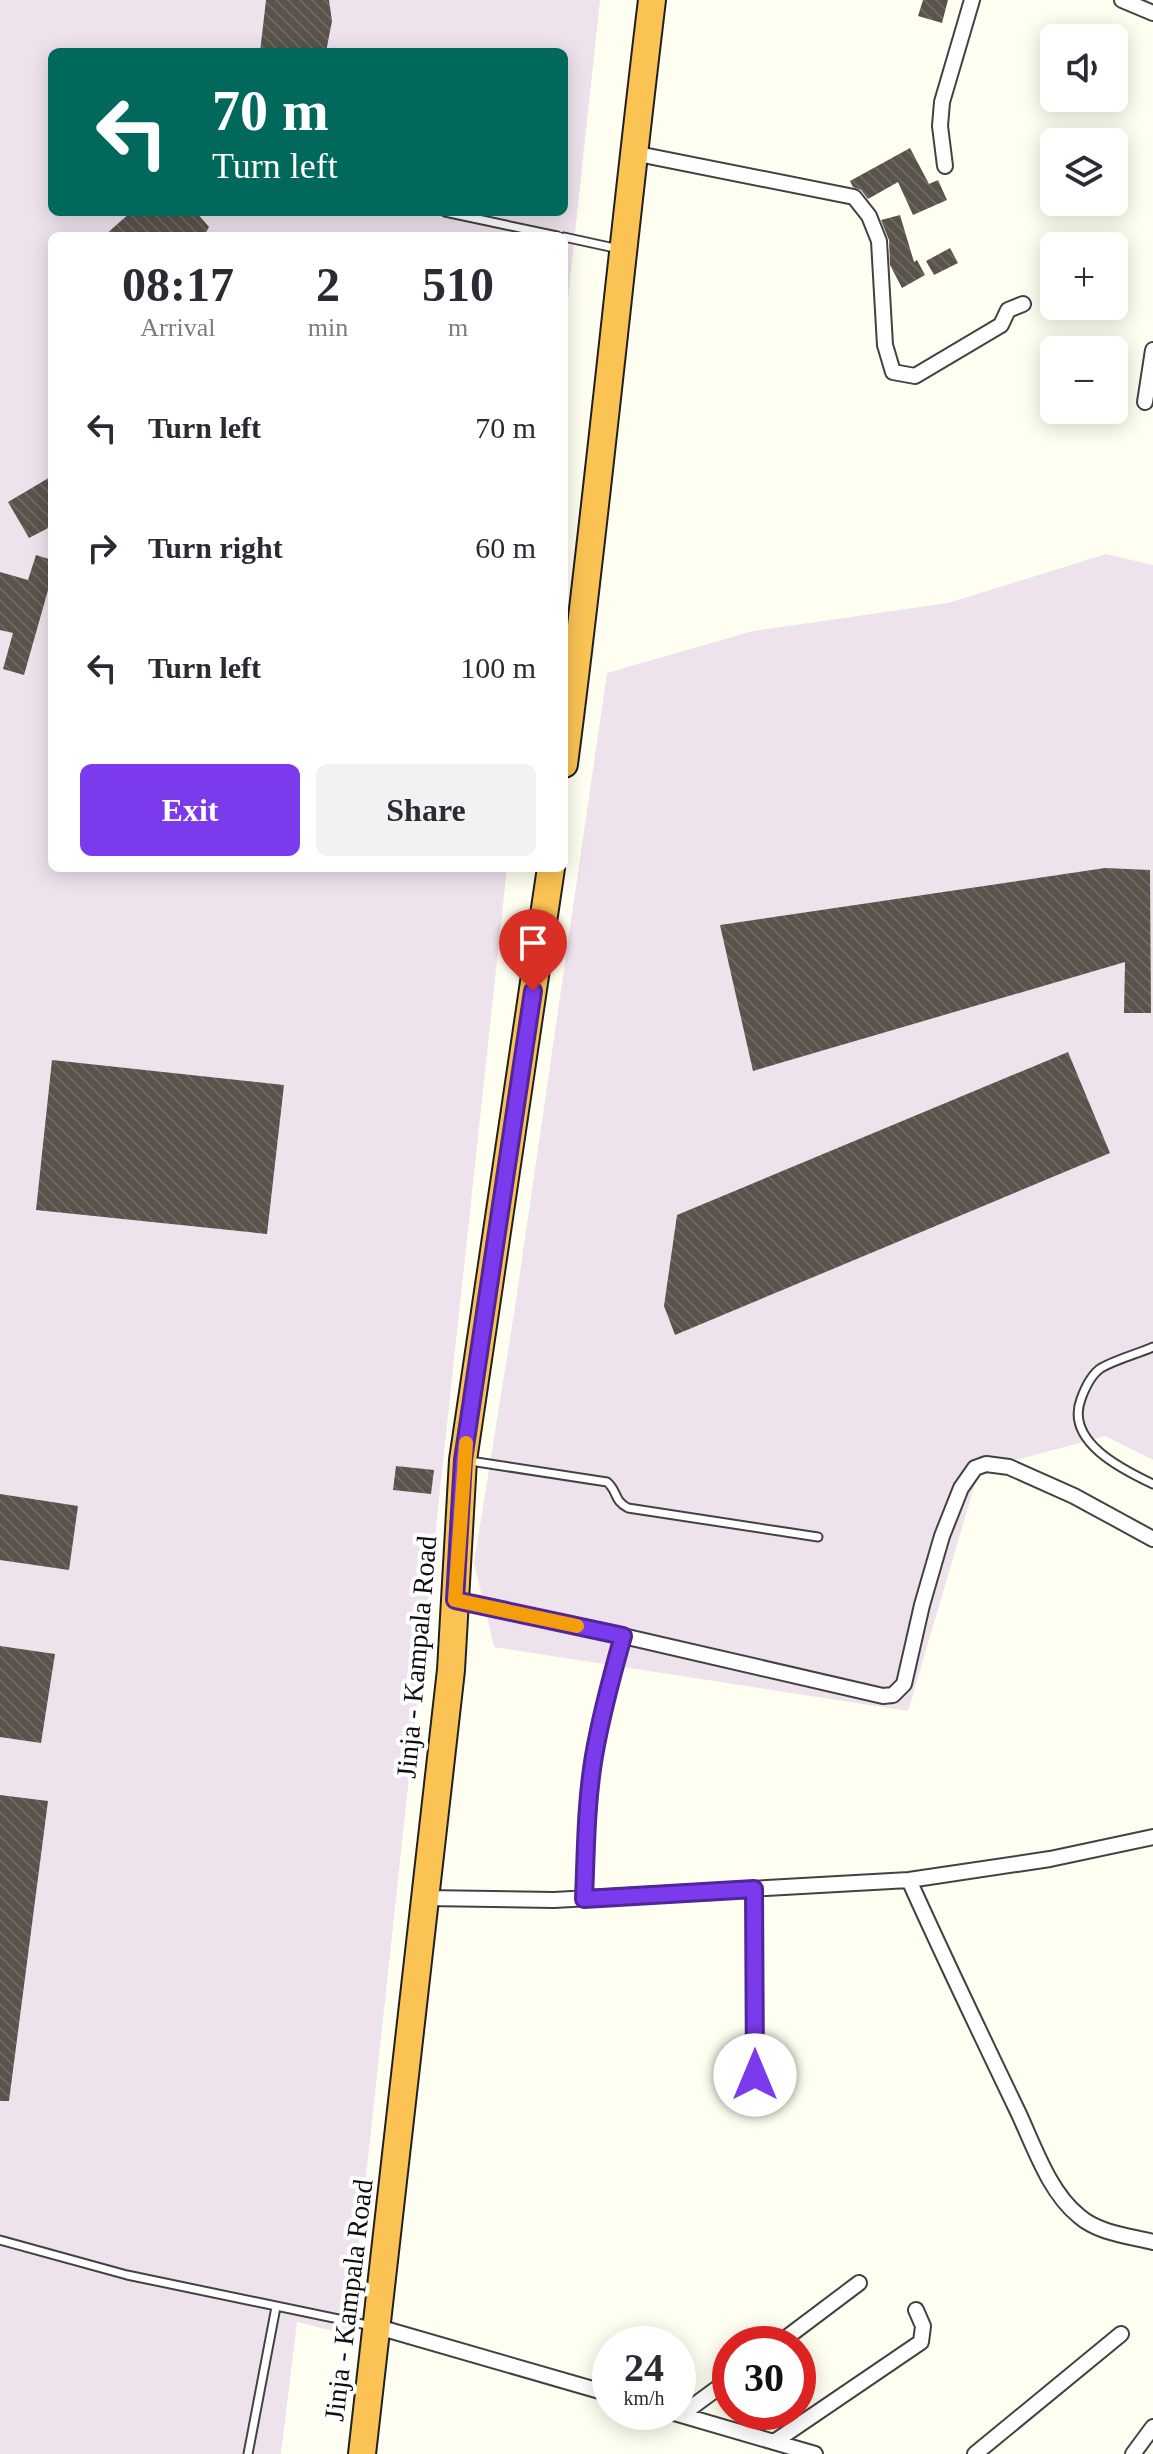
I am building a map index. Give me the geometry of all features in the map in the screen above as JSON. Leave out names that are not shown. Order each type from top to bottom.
[{"type":"highway","points":[[568,733],[590,565],[621,250],[652,0]]},
{"type":"highway","name":"Jinja - Kampala Road","points":[[362,2454],[451,1670],[463,1460],[550,872]]},
{"type":"street","points":[[945,166],[940,126],[942,102],[972,0]]},
{"type":"street","points":[[1122,0],[1153,13]]},
{"type":"street","points":[[633,153],[854,197],[869,216],[879,241],[885,345],[893,372],[915,376],[1001,325],[1008,310],[1023,304]]},
{"type":"street","points":[[1145,402],[1153,350]]},
{"type":"street","points":[[455,1600],[883,1696],[893,1695],[904,1684],[942,1536],[961,1488],[975,1468],[986,1464],[1009,1467],[1074,1496],[1153,1539]]},
{"type":"street","points":[[584,1899],[594,1757],[623,1636]]},
{"type":"street","points":[[425,1898],[584,1899],[909,1880],[1050,1859],[1153,1837]]},
{"type":"street","points":[[909,1880],[980,2034],[1067,2205],[1086,2222],[1102,2229],[1153,2242]]},
{"type":"street","points":[[754,1889],[755,2106]]},
{"type":"street","points":[[802,2326],[859,2283]]},
{"type":"street","points":[[774,2442],[921,2342],[923,2326],[916,2310]]},
{"type":"street","points":[[378,2327],[592,2389]]},
{"type":"street","points":[[975,2454],[1121,2334]]},
{"type":"street","points":[[696,2420],[815,2454]]},
{"type":"street","points":[[1133,2454],[1153,2427]]},
{"type":"lane","points":[[464,216],[538,232]]},
{"type":"lane","points":[[568,238],[621,250]]},
{"type":"lane","points":[[1153,1347],[1099,1369],[1085,1388],[1078,1408],[1080,1429],[1097,1451],[1153,1484]]},
{"type":"lane","points":[[463,1460],[607,1482],[612,1486],[619,1504],[628,1508],[818,1537]]},
{"type":"lane","points":[[0,2240],[127,2275],[378,2327]]},
{"type":"lane","points":[[248,2454],[276,2307]]},
{"type":"shaded area","points":[[0,0],[600,0],[568,299],[568,232],[48,232],[48,872],[507,872],[349,2335],[297,2322],[281,2454],[0,2454]]},
{"type":"shaded area","points":[[1106,554],[1153,565],[1153,1460],[1105,1436],[979,1470],[908,1711],[494,1647],[474,1563],[515,1307],[607,673],[753,631],[948,603]]},
{"type":"building","points":[[266,0],[329,0],[332,21],[327,48],[260,48]]},
{"type":"building","points":[[923,0],[948,0],[942,23],[918,16]]},
{"type":"building","points":[[910,148],[929,184],[938,180],[947,200],[913,215],[898,182],[868,199],[861,190],[853,187],[850,181]]},
{"type":"building","points":[[900,215],[914,262],[917,260],[925,275],[902,288],[890,265],[889,240],[881,220]]},
{"type":"building","points":[[126,216],[199,216],[209,227],[206,232],[108,232]]},
{"type":"building","points":[[950,248],[958,263],[934,275],[926,261]]},
{"type":"building","points":[[48,478],[48,528],[29,538],[8,502]]},
{"type":"building","points":[[36,555],[48,559],[48,590],[24,675],[3,669],[13,633],[0,630],[0,572],[28,580]]},
{"type":"building","points":[[1105,868],[1150,870],[1151,1013],[1124,1013],[1125,962],[753,1071],[720,925]]},
{"type":"building","points":[[1068,1052],[1110,1153],[675,1335],[664,1306],[677,1215]]},
{"type":"building","points":[[52,1060],[284,1085],[267,1234],[36,1210]]},
{"type":"building","points":[[396,1466],[434,1470],[431,1494],[393,1490]]},
{"type":"building","points":[[0,1494],[78,1506],[69,1570],[0,1560]]},
{"type":"building","points":[[0,1646],[55,1654],[41,1743],[0,1737]]},
{"type":"building","points":[[0,1795],[48,1801],[9,2101],[0,2101]]},
{"type":"slow traffic","points":[[466,1443],[455,1600],[577,1626]]},
{"type":"route","points":[[533,991],[463,1460],[455,1600],[623,1636],[594,1757],[584,1899],[754,1889],[755,2075]]}]
